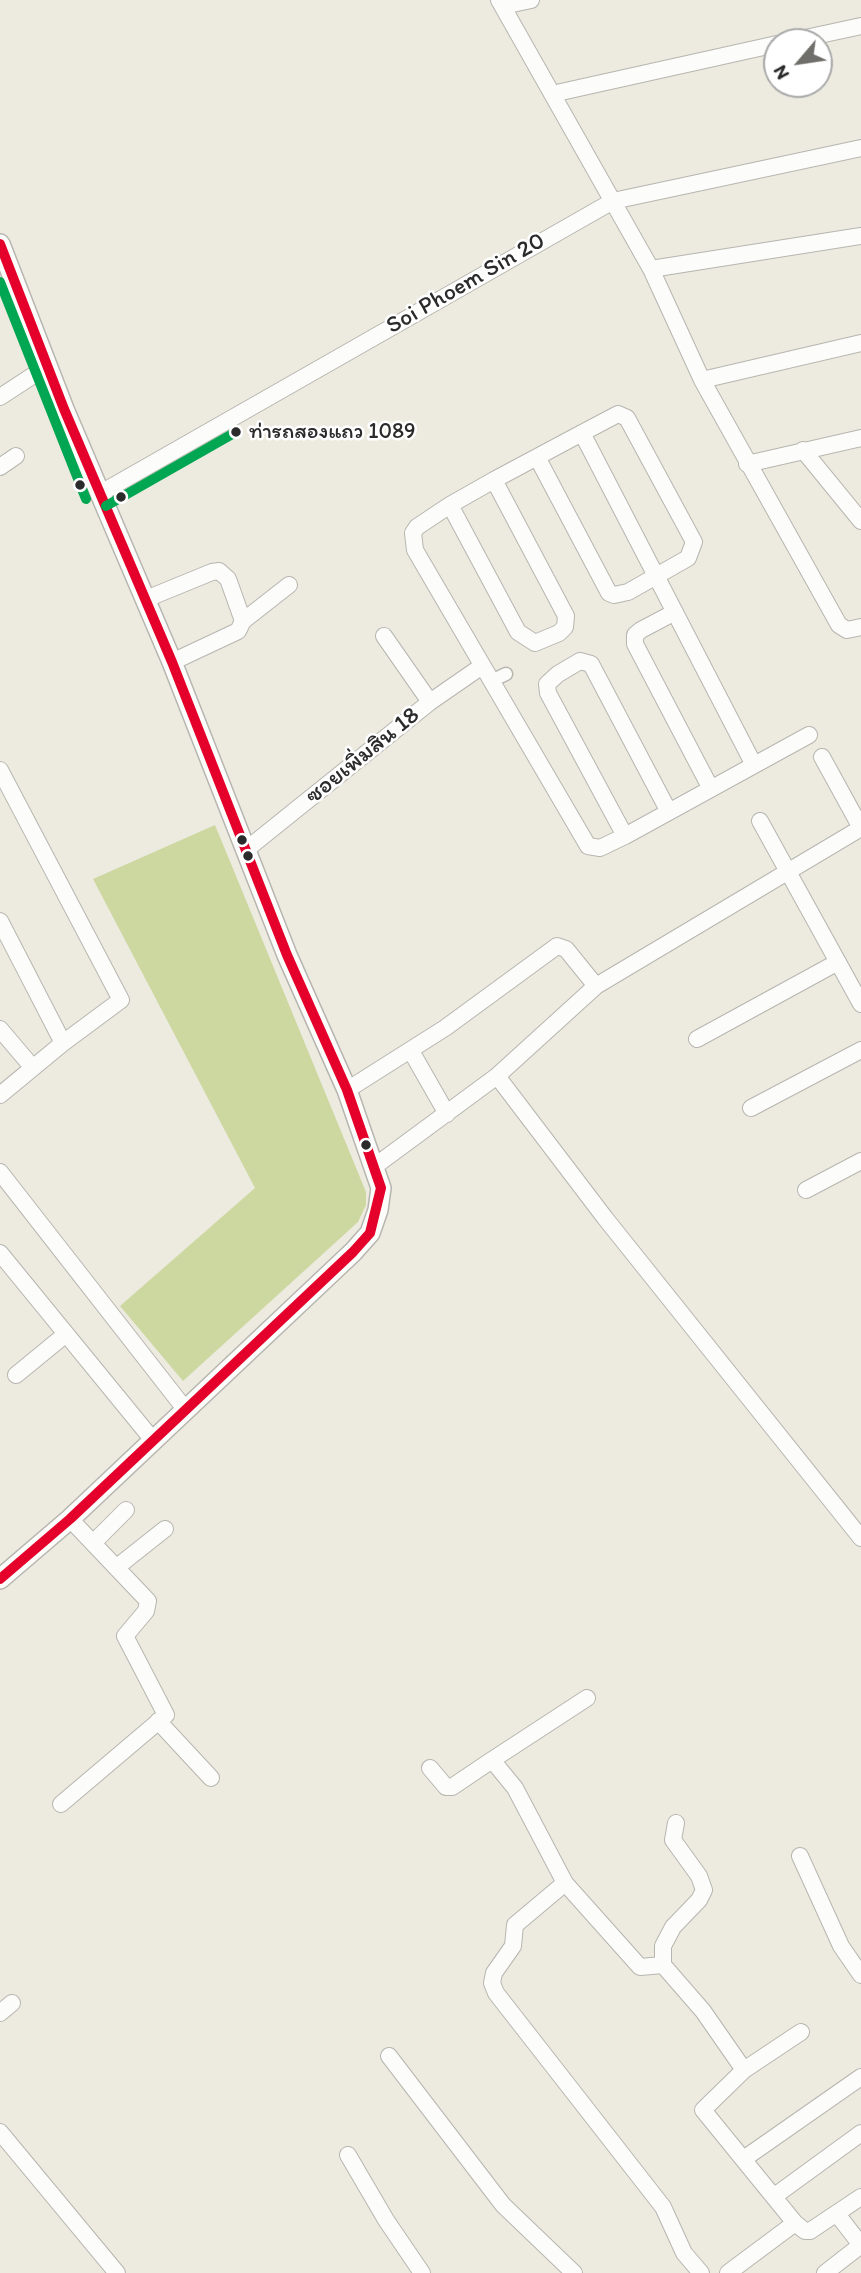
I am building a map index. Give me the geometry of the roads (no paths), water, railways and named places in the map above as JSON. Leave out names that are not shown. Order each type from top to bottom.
[{"type":"street","points":[[531,0],[501,3],[651,268],[702,380],[839,625],[847,631],[861,627]]},
{"type":"street","points":[[833,32],[861,26]]},
{"type":"street","points":[[552,94],[763,47]]},
{"type":"street","name":"Soi Phoem Sin 20","points":[[99,494],[613,201],[861,148]]},
{"type":"street","points":[[651,268],[861,236]]},
{"type":"street","points":[[0,244],[5,276],[172,662],[287,955],[347,1090],[381,1188],[378,1210],[370,1233],[329,1276],[152,1439],[69,1520],[0,1579]]},
{"type":"street","points":[[702,380],[861,343]]},
{"type":"street","points":[[0,397],[46,367]]},
{"type":"street","points":[[537,457],[609,593],[619,596],[688,558],[694,542],[624,414],[618,414],[582,433],[537,457],[494,480],[417,527],[412,542],[482,666],[498,678],[588,846],[600,848],[625,836],[808,735]]},
{"type":"street","points":[[582,433],[754,765]]},
{"type":"street","points":[[747,464],[861,438]]},
{"type":"street","points":[[803,450],[861,521]]},
{"type":"street","points":[[0,467],[16,456]]},
{"type":"street","points":[[450,505],[518,632],[535,643],[559,633],[565,627],[566,616],[494,480]]},
{"type":"street","points":[[146,600],[219,571],[228,579],[243,621]]},
{"type":"street","points":[[172,662],[229,637],[238,631],[243,621],[289,585]]},
{"type":"street","points":[[675,612],[641,630],[635,635],[635,644],[711,789]]},
{"type":"street","points":[[384,636],[430,702]]},
{"type":"street","points":[[625,836],[548,693],[547,684],[580,661],[591,664],[669,812]]},
{"type":"street","name":"ซอยเพิ่มสิน 18","points":[[247,849],[430,702],[482,666]]},
{"type":"street","points":[[375,1166],[497,1076],[596,986],[861,828],[822,757]]},
{"type":"street","points":[[0,770],[121,1000],[0,1095]]},
{"type":"street","points":[[760,821],[861,1004]]},
{"type":"street","points":[[0,921],[63,1044]]},
{"type":"street","points":[[347,1090],[411,1051],[557,946],[566,949],[596,986]]},
{"type":"street","points":[[697,1039],[838,962]]},
{"type":"street","points":[[0,1029],[33,1068]]},
{"type":"street","points":[[751,1108],[861,1050]]},
{"type":"street","points":[[411,1051],[447,1114]]},
{"type":"street","points":[[497,1076],[605,1218],[861,1538]]},
{"type":"street","points":[[806,1190],[861,1161]]},
{"type":"street","points":[[0,1172],[185,1409]]},
{"type":"street","points":[[0,1253],[152,1439]]},
{"type":"street","points":[[0,1280],[13,1269]]},
{"type":"street","points":[[16,1375],[66,1334]]},
{"type":"street","points":[[93,1543],[126,1510]]},
{"type":"street","points":[[61,1804],[166,1715],[166,1710],[141,1663],[130,1650],[125,1636],[146,1611],[148,1601],[69,1520]]},
{"type":"street","points":[[117,1567],[165,1529]]},
{"type":"street","points":[[430,1768],[446,1787],[452,1787],[587,1698]]},
{"type":"street","points":[[158,1721],[211,1777]]},
{"type":"street","points":[[492,1760],[515,1788],[565,1883],[640,1967],[663,1965]]},
{"type":"street","points":[[676,1823],[673,1840],[699,1876],[704,1890],[699,1900],[673,1927],[663,1946],[663,1965],[704,2011],[744,2070]]},
{"type":"street","points":[[800,1856],[841,1946],[861,1975]]},
{"type":"street","points":[[565,1883],[515,1925],[513,1947],[494,1973],[492,1983],[496,1993],[663,2207],[684,2253],[701,2273]]},
{"type":"street","points":[[801,2032],[744,2070],[703,2110],[776,2195],[795,2223],[805,2231],[810,2231],[861,2197]]},
{"type":"street","points":[[388,2056],[503,2205],[574,2273]]},
{"type":"street","points":[[745,2158],[861,2077]]},
{"type":"street","points":[[0,2132],[117,2273]]},
{"type":"street","points":[[776,2195],[861,2133]]},
{"type":"street","points":[[348,2155],[386,2220],[422,2273]]},
{"type":"street","points":[[825,2273],[861,2245],[837,2214]]},
{"type":"street","points":[[728,2273],[795,2223]]},
{"type":"place","name":"ท่ารถสองแถว 1089","points":[[236,432]]}]
